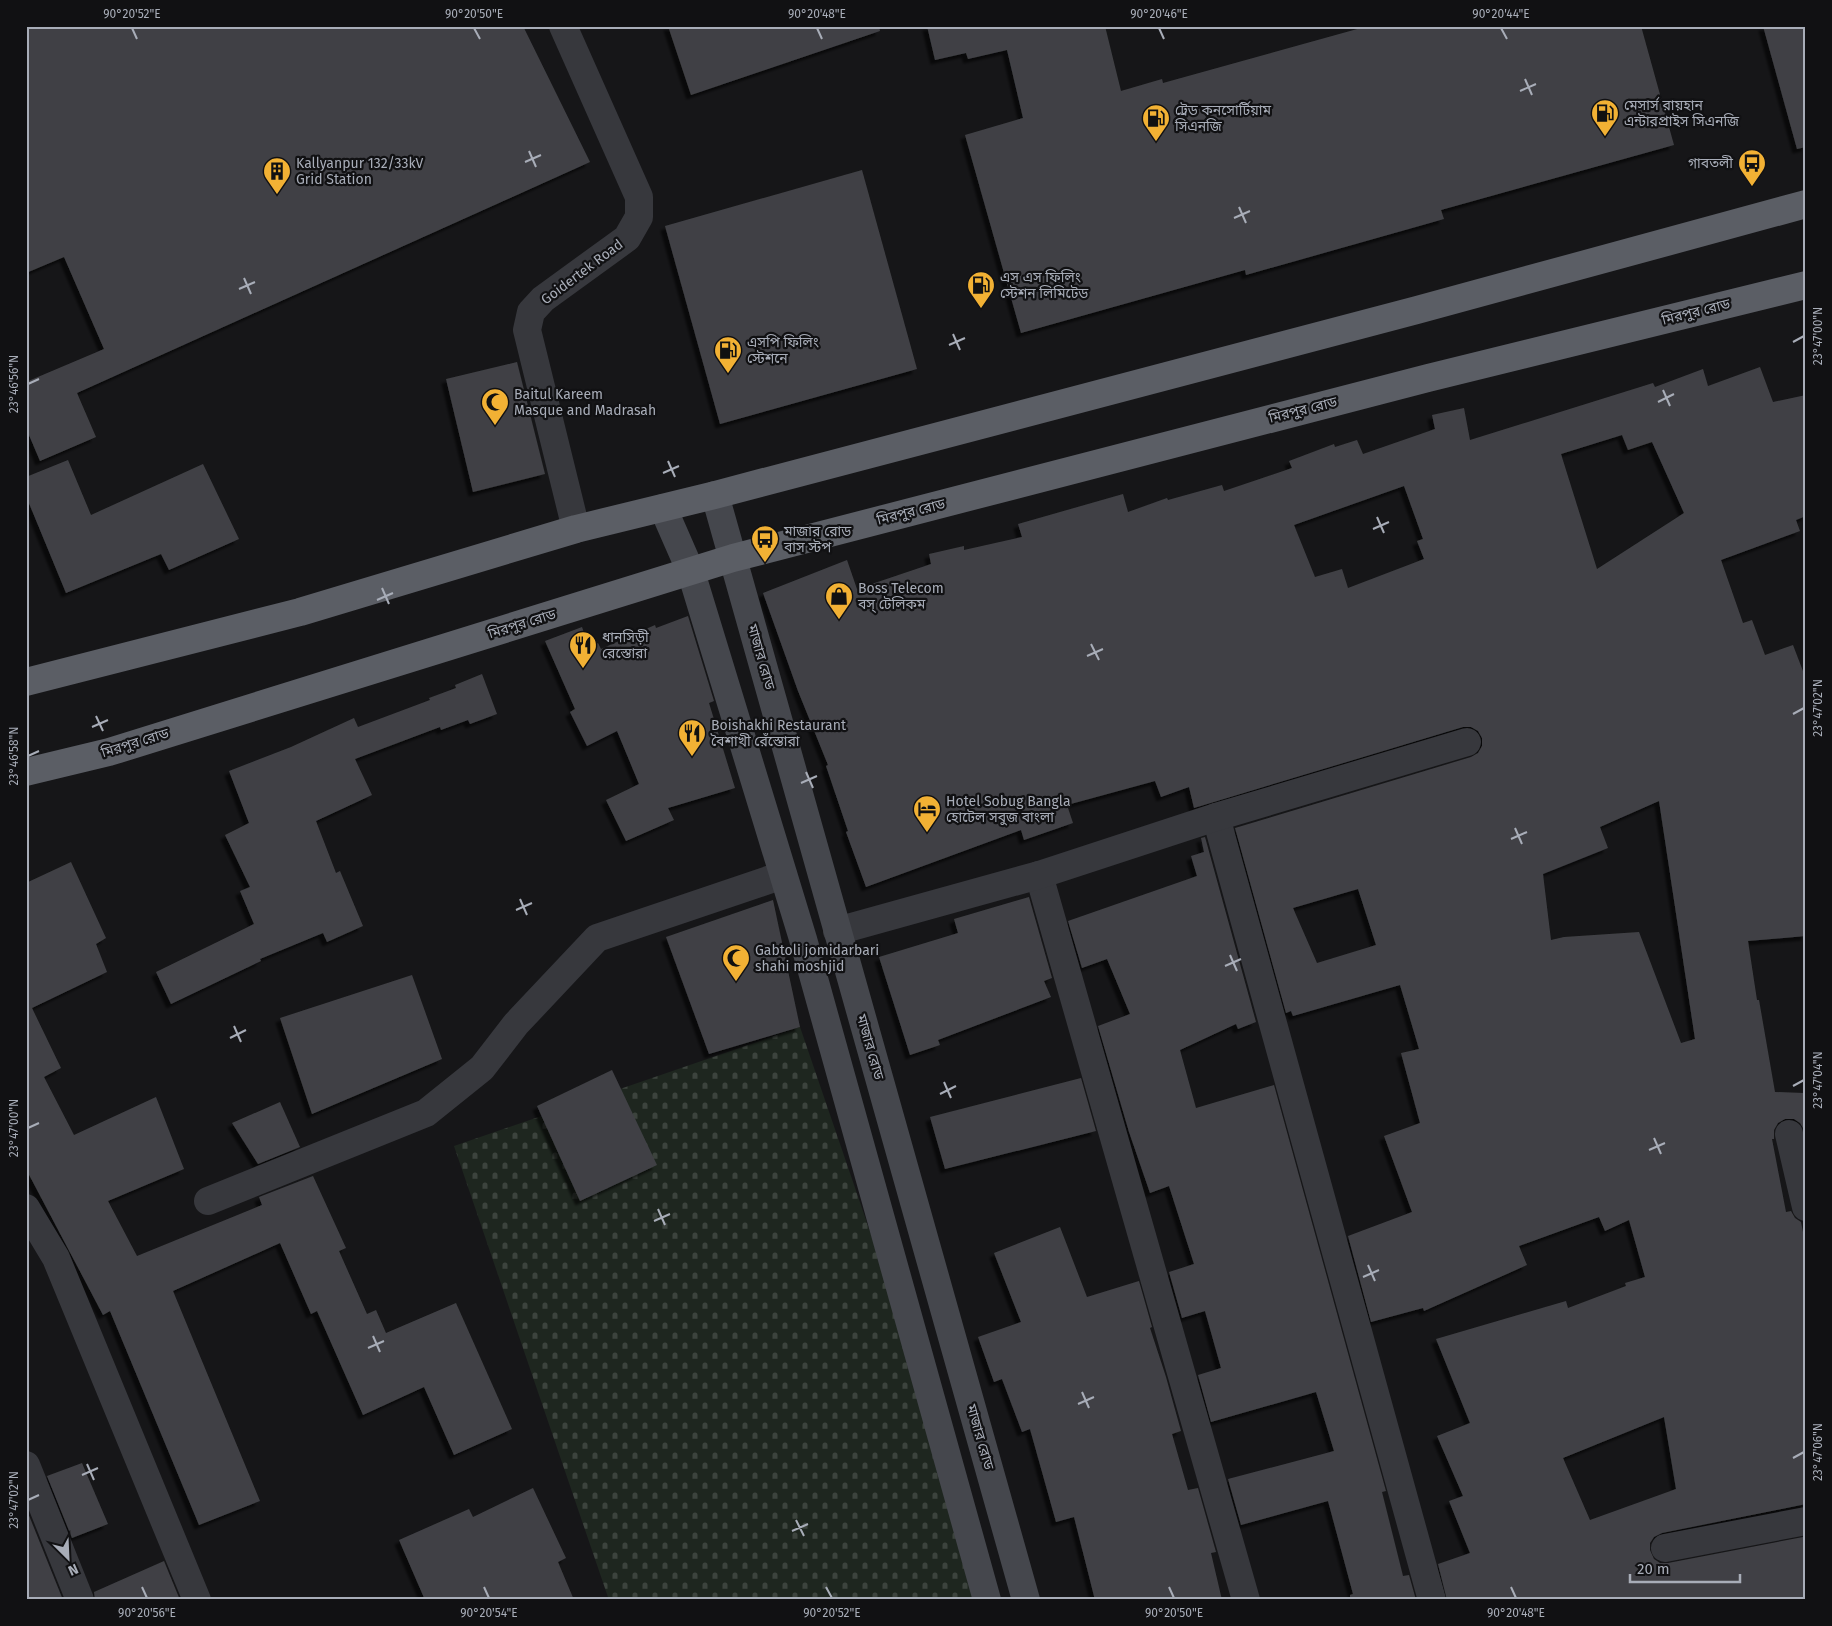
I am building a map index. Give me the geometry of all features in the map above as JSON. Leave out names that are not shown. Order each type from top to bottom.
[{"type":"highway","points":[[26,682],[300,612],[576,529],[715,495],[1417,310],[1806,204]]},
{"type":"highway","name":"মিরপুর রোড","points":[[26,772],[109,752],[733,558],[1428,378],[1806,285]]},
{"type":"main road","name":"মাজার রোড","points":[[715,495],[1026,1600]]},
{"type":"main road","points":[[663,508],[691,572],[808,959],[987,1600]]},
{"type":"street","name":"Goidertek Road","points":[[563,26],[639,197],[639,217],[627,238],[543,299],[531,312],[527,330],[576,529]]},
{"type":"street","points":[[837,931],[1038,875],[1216,817],[1467,742]]},
{"type":"street","points":[[1216,817],[1432,1600]]},
{"type":"street","points":[[208,1201],[426,1114],[482,1068],[516,1024],[597,938],[783,875]]},
{"type":"street","points":[[1038,875],[1246,1600]]},
{"type":"street","points":[[1789,1134],[1806,1207]]},
{"type":"street","points":[[26,1208],[56,1258],[197,1600]]},
{"type":"street","points":[[26,1466],[80,1600]]},
{"type":"street","points":[[1665,1548],[1806,1521]]},
{"type":"green space","points":[[800,1027],[996,1600],[609,1600],[454,1146]]},
{"type":"building","name":"Kallyanpur 132/33kV Grid Station","points":[[26,26],[523,26],[590,162],[77,393],[96,437],[40,461],[26,428],[26,382],[104,349],[64,257],[26,273]]},
{"type":"building","points":[[668,26],[879,26],[880,31],[691,95]]},
{"type":"building","points":[[927,26],[1105,26],[1121,91],[1162,79],[1163,83],[1368,26],[1641,26],[1674,145],[1441,210],[1444,219],[1246,275],[1245,270],[1021,333],[965,135],[1023,118],[1007,50],[968,59],[966,53],[935,60]]},
{"type":"building","points":[[1763,26],[1806,26],[1806,147],[1797,149]]},
{"type":"building","points":[[862,170],[917,369],[720,424],[665,226]]},
{"type":"building","name":"Baitul Kareem Masque and Madrasah","points":[[517,362],[545,474],[473,492],[446,379]]},
{"type":"building","points":[[1760,367],[1773,402],[1806,395],[1806,516],[1796,520],[1800,531],[1721,560],[1743,623],[1752,620],[1765,655],[1793,645],[1806,679],[1806,936],[1748,941],[1757,1000],[1759,1000],[1775,1092],[1804,1093],[1803,1128],[1794,1119],[1785,1119],[1778,1123],[1774,1130],[1774,1139],[1772,1139],[1786,1212],[1791,1211],[1795,1218],[1801,1222],[1806,1247],[1806,1504],[1662,1533],[1654,1537],[1650,1543],[1650,1550],[1654,1559],[1660,1563],[1668,1563],[1803,1537],[1806,1550],[1806,1600],[1447,1600],[1438,1564],[1470,1553],[1449,1501],[1463,1496],[1437,1436],[1470,1423],[1436,1339],[1566,1301],[1568,1308],[1626,1286],[1625,1283],[1645,1277],[1629,1220],[1605,1231],[1599,1217],[1519,1246],[1527,1265],[1424,1311],[1423,1308],[1371,1322],[1348,1236],[1412,1212],[1384,1136],[1420,1123],[1401,1053],[1419,1049],[1400,985],[1293,1016],[1291,1011],[1286,1013],[1235,828],[1471,757],[1478,753],[1482,746],[1482,738],[1478,731],[1471,727],[1463,727],[1194,808],[1189,787],[1161,797],[1155,781],[1067,805],[1073,823],[1024,840],[1021,830],[866,887],[846,832],[848,831],[826,766],[828,765],[798,691],[763,593],[847,560],[857,589],[931,564],[929,554],[964,546],[964,550],[1022,537],[1018,524],[1123,494],[1128,512],[1167,498],[1168,500],[1222,485],[1224,491],[1292,468],[1289,461],[1334,444],[1335,447],[1357,440],[1363,454],[1435,429],[1432,415],[1464,408],[1470,440],[1653,383],[1655,387],[1703,369],[1708,386]],"holes":[[[1622,435],[1628,450],[1652,442],[1684,513],[1597,569],[1561,454]],[[1404,486],[1423,539],[1417,541],[1424,559],[1348,588],[1342,569],[1315,577],[1294,525]],[[1659,801],[1695,1039],[1681,1043],[1639,932],[1564,937],[1551,940],[1543,874],[1608,848],[1600,827]],[[1358,889],[1376,945],[1317,963],[1293,908]],[[1664,1417],[1676,1489],[1590,1520],[1563,1458]]]},
{"type":"building","points":[[68,460],[91,515],[203,464],[239,539],[169,570],[161,554],[66,593],[26,496],[26,477]]},
{"type":"building","points":[[688,616],[714,701],[709,703],[735,788],[668,808],[674,820],[626,841],[606,800],[639,784],[617,731],[587,746],[570,712],[575,709],[545,641],[582,627],[589,647],[598,643],[601,649],[655,625],[656,628]]},
{"type":"building","points":[[482,674],[497,714],[470,724],[468,720],[441,730],[440,727],[355,759],[372,795],[316,821],[336,873],[340,871],[363,926],[327,942],[323,933],[260,959],[261,961],[171,1004],[156,972],[254,924],[240,891],[250,887],[225,835],[249,823],[229,771],[291,747],[354,718],[358,727],[430,700],[429,698],[456,688],[455,685]]},
{"type":"building","points":[[1205,837],[1256,1022],[1238,1029],[1236,1024],[1180,1050],[1196,1108],[1274,1085],[1386,1491],[1382,1492],[1403,1576],[1409,1575],[1416,1600],[1350,1600],[1350,1595],[1353,1594],[1328,1501],[1241,1525],[1228,1479],[1334,1451],[1316,1392],[1211,1422],[1198,1375],[1221,1368],[1205,1311],[1182,1318],[1169,1272],[1194,1264],[1169,1186],[1150,1193],[1129,1132],[1098,1026],[1130,1014],[1107,959],[1082,968],[1068,921],[1197,876],[1191,856],[1204,852],[1201,838]]},
{"type":"building","points":[[71,862],[106,938],[96,944],[107,972],[32,1008],[61,1068],[44,1077],[74,1135],[156,1097],[184,1169],[108,1201],[137,1256],[262,1205],[259,1197],[313,1176],[346,1248],[339,1251],[367,1314],[376,1310],[386,1333],[456,1303],[512,1429],[454,1455],[424,1387],[363,1415],[317,1311],[311,1314],[280,1243],[173,1291],[260,1501],[199,1525],[110,1311],[103,1315],[26,1169],[26,883]]},
{"type":"building","points":[[1029,897],[1052,978],[1044,981],[1051,997],[938,1040],[940,1045],[910,1055],[879,957],[958,933],[954,919]]},
{"type":"building","name":"Gabtoli jomidarbari shahi moshjid","points":[[773,900],[800,1027],[709,1054],[666,937]]},
{"type":"building","points":[[412,975],[442,1059],[312,1114],[280,1018]]},
{"type":"building","points":[[612,1070],[657,1165],[580,1201],[537,1106]]},
{"type":"building","points":[[1081,1078],[1096,1131],[945,1169],[930,1117]]},
{"type":"building","points":[[280,1102],[300,1147],[258,1164],[232,1123]]},
{"type":"building","points":[[1060,1227],[1087,1297],[1139,1281],[1152,1327],[1150,1328],[1181,1431],[1172,1434],[1188,1490],[1198,1488],[1216,1552],[1211,1553],[1222,1600],[1095,1600],[1074,1517],[1056,1522],[1030,1429],[1022,1432],[1002,1379],[994,1382],[978,1337],[1021,1322],[994,1253]]},
{"type":"building","points":[[82,1463],[108,1524],[72,1538],[47,1476]]},
{"type":"building","points":[[533,1488],[566,1558],[558,1562],[574,1600],[425,1600],[399,1540],[469,1509],[473,1517]]},
{"type":"building","points":[[26,1508],[63,1600],[26,1600]]},
{"type":"building","points":[[164,1561],[180,1600],[95,1600],[94,1592]]},
{"type":"place","name":"মেসার্স রায়হান এন্টারপ্রাইস সিএনজি","points":[[1605,137]]},
{"type":"place","name":"ট্রেড কনসোর্টিয়াম সিএনজি","points":[[1156,142]]},
{"type":"place","name":"গাবতলী","points":[[1752,187]]},
{"type":"place","name":"Kallyanpur 132/33kV Grid Station","points":[[277,195]]},
{"type":"place","name":"এস এস ফিলিং স্টেশন লিমিটেড","points":[[981,309]]},
{"type":"place","name":"এসপি ফিলিং স্টেশনে","points":[[728,374]]},
{"type":"place","name":"Baitul Kareem Masque and Madrasah","points":[[495,426]]},
{"type":"place","name":"মাজার রোড বাস স্টপ","points":[[765,563]]},
{"type":"place","name":"Boss Telecom বস্ টেলিকম","points":[[839,620]]},
{"type":"place","name":"ধানসিড়ী রেস্তোরা","points":[[583,669]]},
{"type":"place","name":"Boishakhi Restaurant বৈশাখী রেঁস্তোরা","points":[[692,757]]},
{"type":"place","name":"Hotel Sobug Bangla হোটেল সবুজ বাংলা","points":[[927,833]]},
{"type":"place","name":"Gabtoli jomidarbari shahi moshjid","points":[[736,982]]}]
